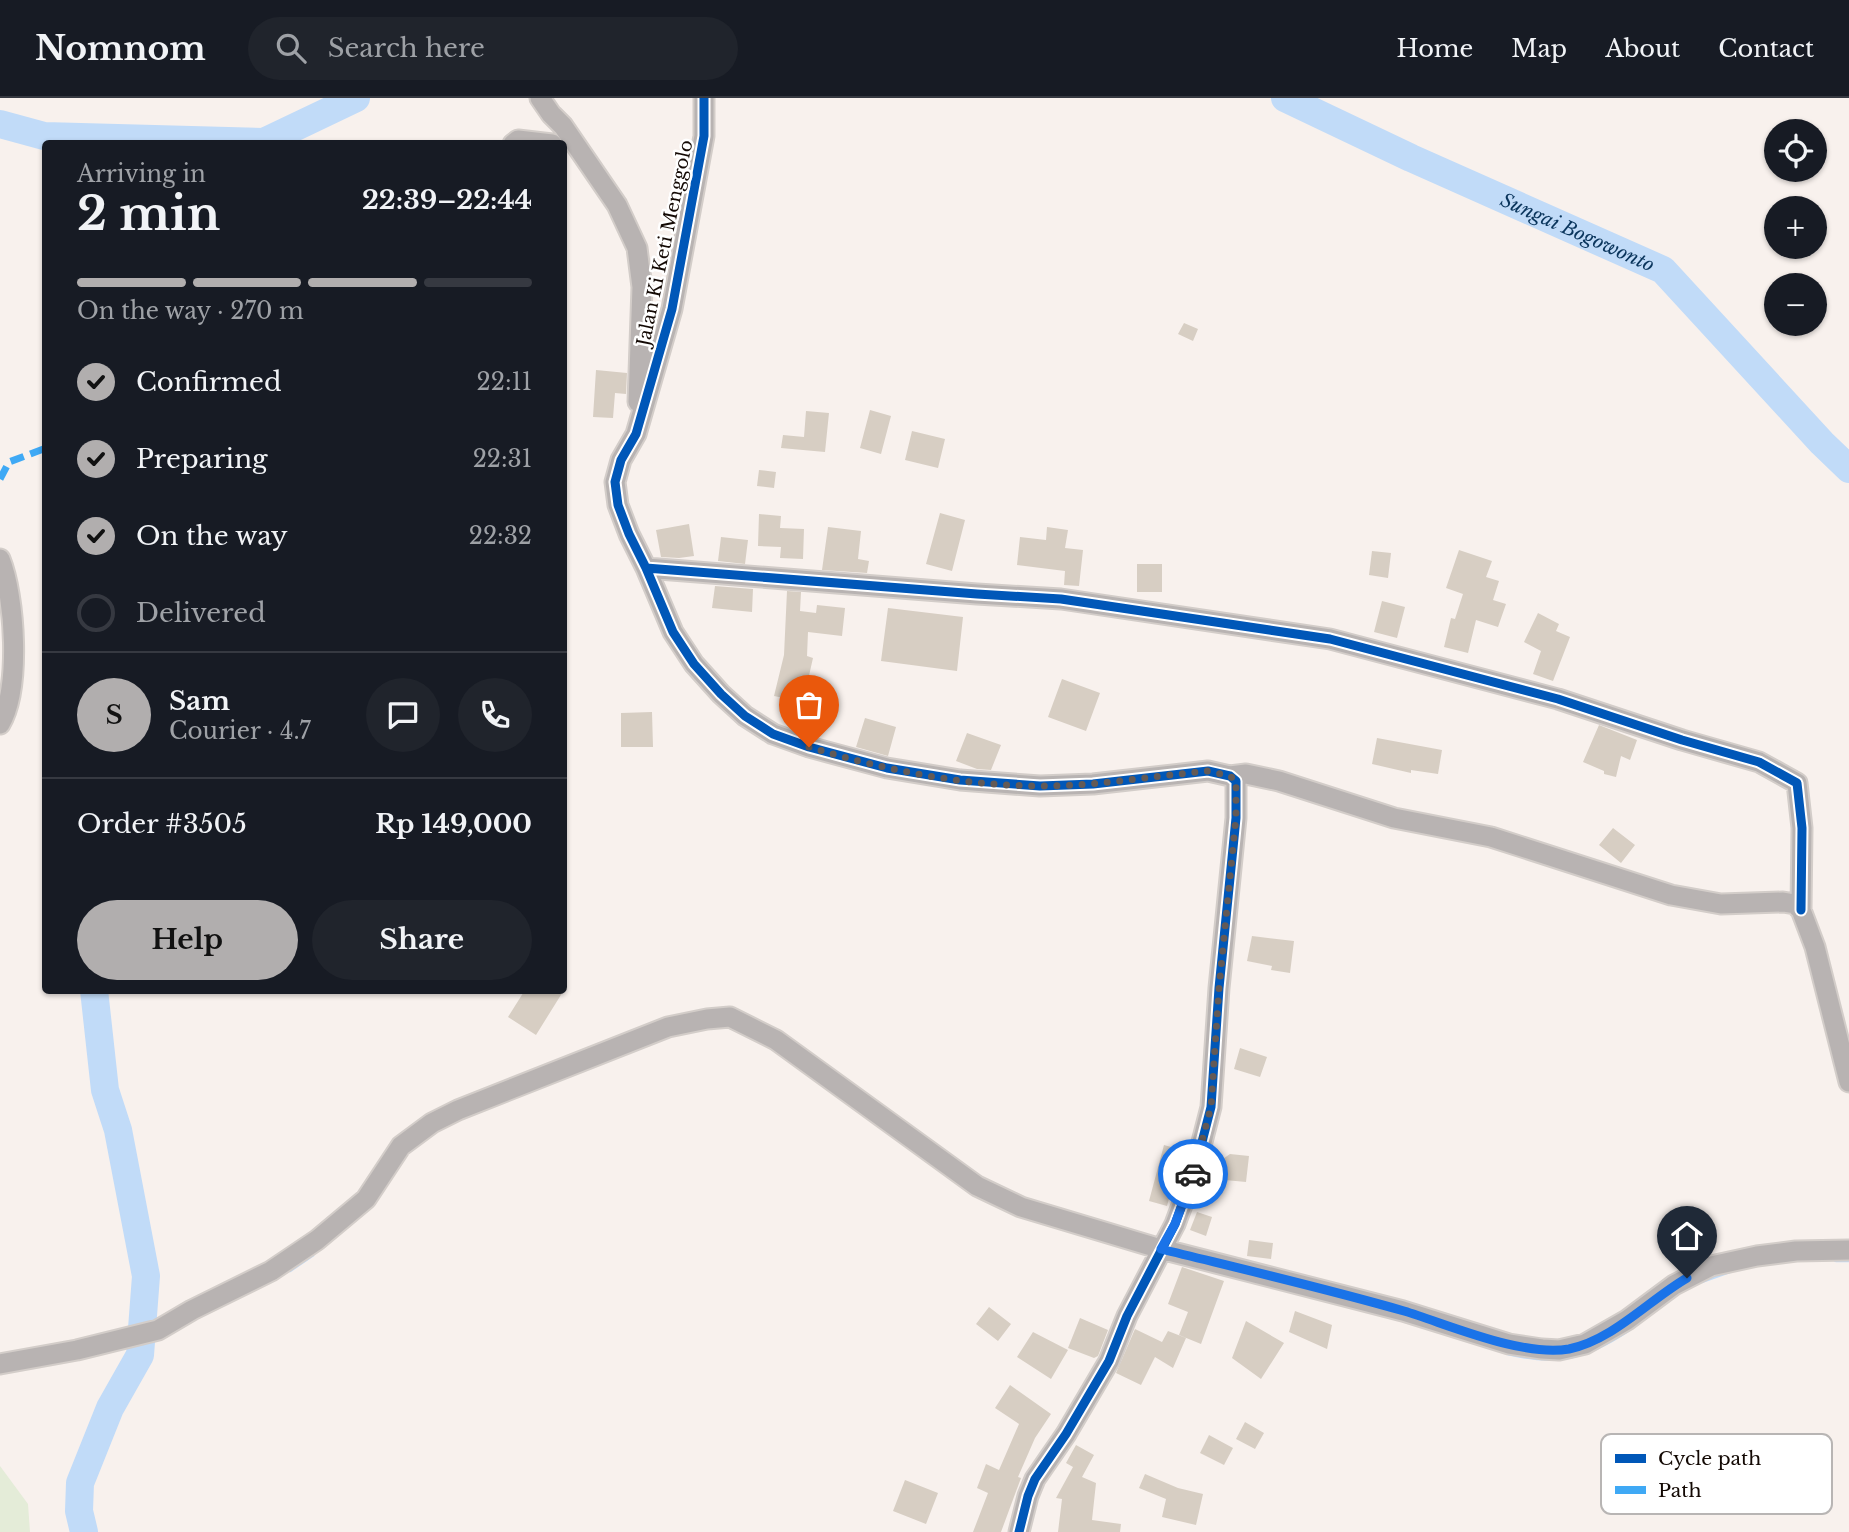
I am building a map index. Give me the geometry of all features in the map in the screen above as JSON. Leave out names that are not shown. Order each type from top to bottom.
[{"type":"street","name":"Jalan Ki Keti Menggolo","points":[[636,434],[672,309],[704,136],[704,98]]},
{"type":"street","points":[[545,106],[563,126],[570,145],[626,219],[637,248],[642,287],[636,434],[621,460],[615,482],[618,505],[678,640],[694,664],[721,695],[745,716],[773,734],[809,747],[887,768],[1011,785],[1093,783],[1208,771],[1230,776],[1246,774],[1279,781],[1394,817],[1492,837],[1671,895],[1721,904],[1790,903],[1801,910]]},
{"type":"street","points":[[0,559],[8,585],[13,659],[5,716],[0,724]]},
{"type":"street","points":[[646,568],[1061,599],[1330,639],[1558,699],[1759,762],[1797,783],[1802,828],[1801,910],[1815,947],[1849,1082]]},
{"type":"street","points":[[1019,1532],[1035,1479],[1066,1434],[1109,1361],[1127,1316],[1181,1208],[1194,1173],[1211,1107],[1219,988],[1236,817],[1236,781],[1230,776]]},
{"type":"street","points":[[0,1364],[77,1350],[158,1330],[271,1271],[317,1240],[366,1199],[401,1146],[432,1123],[458,1110],[668,1027],[707,1018],[730,1017],[776,1040],[977,1186],[1021,1207],[1157,1256],[1390,1307],[1509,1344],[1559,1350],[1585,1344],[1627,1320],[1674,1285],[1712,1266],[1796,1251],[1849,1250]]},
{"type":"green space","points":[[0,1466],[28,1504],[30,1532],[0,1532]]},
{"type":"building","points":[[1184,323],[1198,329],[1193,341],[1178,334]]},
{"type":"building","points":[[596,370],[627,373],[626,394],[615,393],[613,418],[593,417]]},
{"type":"building","points":[[870,410],[891,416],[881,454],[860,448]]},
{"type":"building","points":[[806,411],[829,413],[825,452],[781,448],[783,435],[804,437]]},
{"type":"building","points":[[912,431],[945,439],[938,468],[905,460]]},
{"type":"building","points":[[759,470],[776,472],[774,488],[757,486]]},
{"type":"building","points":[[940,513],[965,520],[952,571],[926,564]]},
{"type":"building","points":[[759,514],[781,516],[780,528],[804,529],[803,559],[780,558],[781,547],[758,546]]},
{"type":"building","points":[[689,524],[694,556],[661,557],[656,530]]},
{"type":"building","points":[[828,527],[861,531],[858,559],[869,561],[867,573],[822,570]]},
{"type":"building","points":[[1047,527],[1068,530],[1065,548],[1083,550],[1079,586],[1064,585],[1065,571],[1017,565],[1020,537],[1046,540]]},
{"type":"building","points":[[721,537],[748,540],[745,564],[718,561]]},
{"type":"building","points":[[1459,550],[1492,561],[1486,577],[1499,581],[1493,600],[1506,604],[1498,627],[1476,620],[1468,653],[1444,647],[1451,618],[1455,619],[1463,594],[1446,588]]},
{"type":"building","points":[[1372,551],[1391,553],[1388,578],[1369,575]]},
{"type":"building","points":[[1137,564],[1162,564],[1162,592],[1137,592]]},
{"type":"building","points":[[715,586],[753,589],[752,612],[712,608]]},
{"type":"building","points":[[787,591],[801,592],[800,611],[816,613],[817,605],[845,608],[842,636],[808,632],[807,656],[813,658],[803,702],[774,696],[784,655]]},
{"type":"building","points":[[1382,601],[1405,607],[1397,638],[1374,632]]},
{"type":"building","points":[[888,608],[963,617],[957,671],[881,661]]},
{"type":"building","points":[[1538,613],[1559,624],[1556,631],[1570,637],[1553,681],[1533,674],[1541,651],[1524,642]]},
{"type":"building","points":[[1062,679],[1100,693],[1086,731],[1048,717]]},
{"type":"building","points":[[652,712],[653,747],[621,747],[621,713]]},
{"type":"building","points":[[865,718],[896,727],[888,756],[856,747]]},
{"type":"building","points":[[1599,725],[1637,740],[1630,760],[1621,756],[1616,777],[1604,774],[1604,771],[1583,762]]},
{"type":"building","points":[[967,733],[1001,745],[991,770],[977,769],[956,761]]},
{"type":"building","points":[[1377,738],[1442,750],[1438,774],[1411,770],[1411,773],[1372,764]]},
{"type":"building","points":[[1613,828],[1635,845],[1621,863],[1599,845]]},
{"type":"building","points":[[1252,936],[1294,941],[1290,973],[1271,970],[1272,966],[1247,961]]},
{"type":"building","points":[[522,994],[562,994],[536,1035],[508,1017]]},
{"type":"building","points":[[1240,1048],[1267,1057],[1260,1077],[1234,1069]]},
{"type":"building","points":[[1164,1145],[1182,1150],[1167,1206],[1149,1201]]},
{"type":"building","points":[[1230,1154],[1249,1156],[1246,1182],[1225,1180],[1214,1173],[1217,1163]]},
{"type":"building","points":[[1197,1212],[1212,1217],[1206,1236],[1190,1230]]},
{"type":"building","points":[[1249,1240],[1273,1243],[1271,1259],[1247,1256]]},
{"type":"building","points":[[1182,1267],[1224,1281],[1201,1344],[1179,1335],[1188,1312],[1168,1304]]},
{"type":"building","points":[[989,1307],[1011,1324],[998,1341],[976,1324]]},
{"type":"building","points":[[1295,1311],[1332,1325],[1327,1349],[1289,1332]]},
{"type":"building","points":[[1080,1318],[1108,1330],[1098,1356],[1094,1358],[1068,1348]]},
{"type":"building","points":[[1246,1321],[1284,1343],[1261,1379],[1232,1358]]},
{"type":"building","points":[[1135,1329],[1162,1342],[1168,1331],[1186,1338],[1173,1368],[1155,1357],[1141,1385],[1116,1373]]},
{"type":"building","points":[[1033,1332],[1068,1350],[1051,1379],[1017,1357]]},
{"type":"building","points":[[1010,1385],[1051,1414],[1035,1438],[1018,1477],[1021,1478],[1001,1532],[973,1532],[988,1493],[977,1488],[986,1464],[999,1470],[1019,1424],[995,1408]]},
{"type":"building","points":[[1245,1422],[1264,1433],[1255,1449],[1236,1439]]},
{"type":"building","points":[[1209,1435],[1233,1448],[1224,1465],[1200,1453]]},
{"type":"building","points":[[1076,1445],[1094,1455],[1082,1477],[1096,1483],[1092,1520],[1121,1524],[1120,1532],[1058,1532],[1062,1499],[1056,1498],[1073,1467],[1066,1463]]},
{"type":"building","points":[[1145,1474],[1178,1488],[1203,1494],[1196,1525],[1162,1517],[1166,1499],[1139,1488]]},
{"type":"building","points":[[905,1480],[938,1493],[926,1524],[893,1511]]},
{"type":"waterway","name":"Sungai Bogowonto","points":[[268,140],[356,98]]},
{"type":"waterway","name":"Sungai Bogowonto","points":[[1285,98],[1411,158],[1663,270],[1849,469]]},
{"type":"waterway","name":"Sungai Bogowonto","points":[[0,124],[44,136],[191,140]]},
{"type":"waterway","points":[[84,1532],[79,1511],[80,1483],[110,1408],[140,1355],[146,1276],[118,1130],[105,1090],[94,994]]},
{"type":"waterway","points":[[290,1270],[312,1255]]},
{"type":"waterway","points":[[1836,1260],[1849,1260]]},
{"type":"waterway","points":[[1702,1281],[1730,1271]]},
{"type":"waterway","points":[[1508,1353],[1542,1358],[1571,1356],[1598,1347],[1628,1330]]},
{"type":"marked path","points":[[0,479],[9,462],[42,450]]},
{"type":"cycle path","points":[[704,98],[704,136],[672,309],[636,434],[621,460],[615,482],[618,505],[629,534],[673,632],[694,664],[745,716],[773,734],[809,747],[887,768],[960,780],[1040,786],[1093,784],[1208,771],[1230,776],[1236,781],[1236,818],[1219,988],[1211,1107],[1194,1173],[1175,1224],[1127,1316],[1109,1361],[1066,1434],[1035,1479],[1019,1532]]},
{"type":"cycle path","points":[[646,568],[1061,599],[1330,639],[1558,699],[1759,762],[1797,783],[1802,828],[1801,910]]},
{"type":"way so far","points":[[809,747],[887,768],[988,783],[1061,786],[1208,771],[1230,776],[1236,781],[1236,827],[1219,988],[1211,1107],[1193,1174]]},
{"type":"route","points":[[1193,1174],[1175,1224],[1161,1249],[1364,1300],[1509,1344],[1559,1350],[1585,1344],[1627,1320],[1687,1278]]}]
